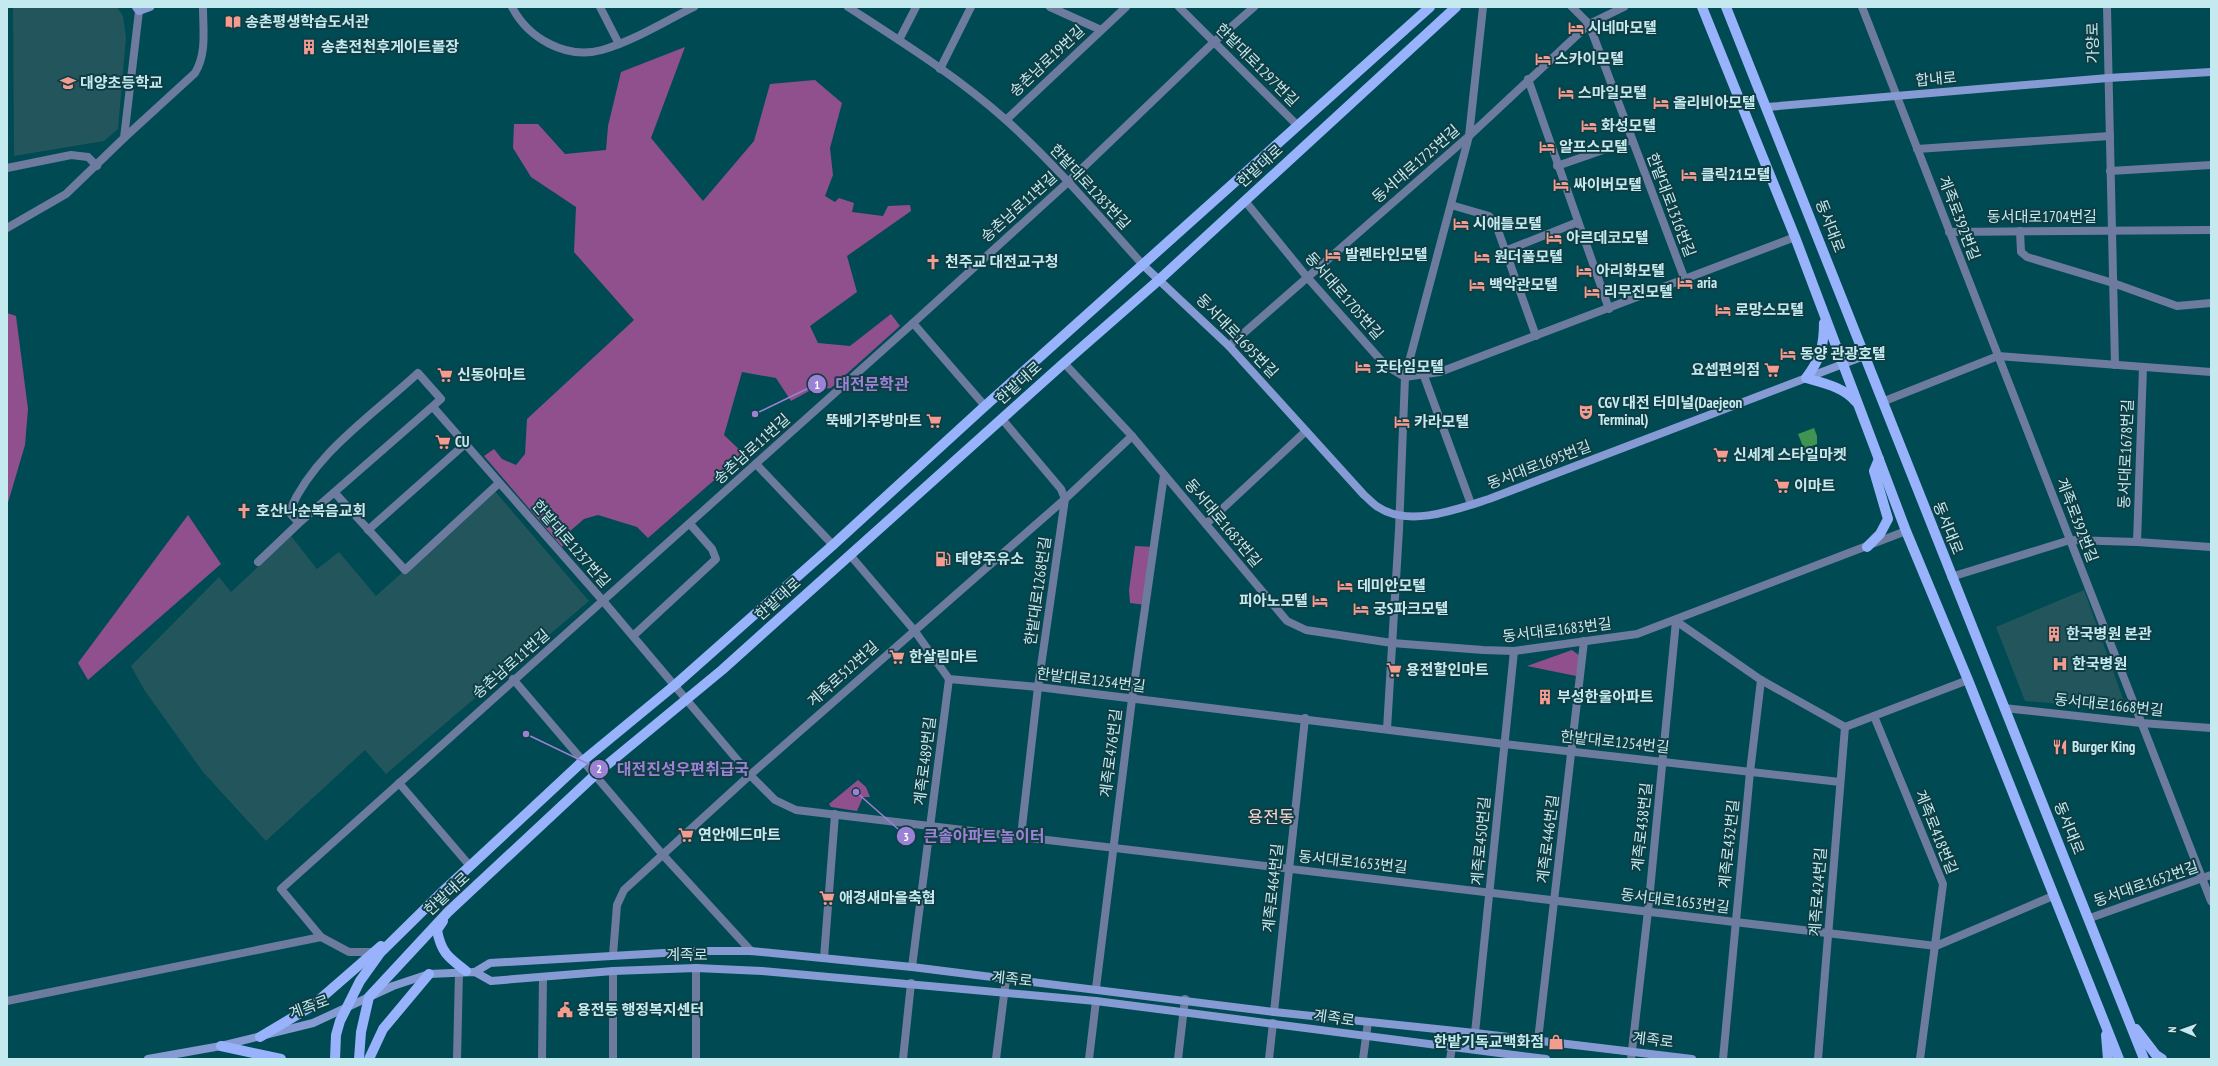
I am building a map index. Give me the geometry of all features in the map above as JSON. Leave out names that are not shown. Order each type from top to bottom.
[{"type":"main road","points":[[138,9],[150,7]]},
{"type":"main road","name":"한밭대로","points":[[335,1059],[336,1035],[346,1008],[360,981],[380,953],[470,866],[584,760],[675,685],[834,545],[985,406],[1430,7]]},
{"type":"main road","name":"한밭대로","points":[[369,997],[448,912],[596,774],[688,700],[1064,363],[1160,279],[1456,7]]},
{"type":"main road","points":[[1702,7],[1795,237],[1906,531],[1968,680],[2119,1059]]},
{"type":"main road","name":"동서대로","points":[[1726,7],[1951,577],[2090,918],[2144,1059]]},
{"type":"main road","name":"합내로","points":[[1766,107],[2108,78],[2211,72]]},
{"type":"main road","name":"동서대로1695번길","points":[[1143,265],[1160,279],[1229,346],[1364,495],[1379,508],[1400,516],[1430,516],[1472,504],[1864,356]]},
{"type":"main road","points":[[1824,313],[1824,341],[1822,353],[1806,378],[1831,384],[1852,397],[1858,405]]},
{"type":"main road","points":[[1867,547],[1880,534],[1888,519],[1874,471],[1879,459]]},
{"type":"main road","points":[[448,912],[437,930],[440,946],[448,958],[467,972]]},
{"type":"main road","points":[[260,1037],[312,1006],[395,933],[408,926]]},
{"type":"main road","name":"계족로","points":[[148,1059],[221,1046],[313,1023],[369,997],[429,974],[467,972],[490,963],[613,955],[751,951],[912,967],[1185,999],[1274,1012],[1538,1040],[1631,1055],[1692,1059]]},
{"type":"main road","name":"계족로","points":[[467,972],[491,981],[613,971],[696,968],[762,971],[911,983],[1096,1002],[1184,1014],[1273,1023],[1452,1048],[1546,1059]]},
{"type":"main road","points":[[369,1059],[383,1029],[429,974]]},
{"type":"main road","points":[[358,1059],[361,1032],[369,997]]},
{"type":"main road","points":[[2128,1017],[2156,1055],[2162,1059]]},
{"type":"main road","points":[[2105,1023],[2108,1059]]},
{"type":"main road","points":[[221,1046],[281,1059]]},
{"type":"street","points":[[8,227],[66,194],[97,166],[124,138],[186,82],[198,68],[204,53],[203,7]]},
{"type":"street","points":[[512,7],[517,17],[535,36],[556,47],[578,51],[601,51],[619,44],[694,7]]},
{"type":"street","points":[[600,7],[619,44]]},
{"type":"street","name":"한밭대로1283번길","points":[[848,7],[940,69],[1006,120],[1068,182],[1143,265]]},
{"type":"street","points":[[899,40],[916,7]]},
{"type":"street","points":[[940,69],[971,7]]},
{"type":"street","points":[[1050,7],[1101,30]]},
{"type":"street","name":"송촌남로19번길","points":[[1006,120],[1126,7]]},
{"type":"street","name":"한밭대로1297번길","points":[[1180,7],[1298,126]]},
{"type":"street","name":"송촌남로11번길","points":[[321,938],[282,888],[513,679],[604,602],[913,323],[1068,182],[1214,42],[1254,7]]},
{"type":"street","points":[[1387,728],[1400,516],[1406,377],[1469,136],[1483,7]]},
{"type":"street","name":"한밭대로1316번길","points":[[1572,7],[1589,24],[1685,280]]},
{"type":"street","name":"동서대로1725번길","points":[[1229,346],[1469,136],[1589,24],[1624,7]]},
{"type":"street","name":"계족로392번길","points":[[1862,7],[2211,901]]},
{"type":"street","name":"가양로","points":[[2107,7],[2108,78]]},
{"type":"street","points":[[124,138],[138,9]]},
{"type":"street","points":[[2108,78],[2110,171],[2211,165]]},
{"type":"street","points":[[1528,80],[1557,166],[1609,309]]},
{"type":"street","points":[[1917,148],[2110,136]]},
{"type":"street","name":"한밭대로1316번길","points":[[1557,166],[1632,140]]},
{"type":"street","points":[[7,168],[71,155],[88,157],[97,166]]},
{"type":"street","name":"동서대로1704번길","points":[[2110,171],[2112,231]]},
{"type":"street","name":"동서대로1705번길","points":[[1245,201],[1307,277],[1385,365],[1406,377]]},
{"type":"street","points":[[1451,205],[1492,218],[1536,336]]},
{"type":"street","points":[[1505,251],[1578,222]]},
{"type":"street","name":"동서대로1704번길","points":[[1949,232],[2211,230]]},
{"type":"street","points":[[2020,231],[2021,252],[2027,257],[2113,283],[2177,306],[2211,304]]},
{"type":"street","points":[[2112,231],[2115,365]]},
{"type":"street","points":[[1406,377],[1424,376],[1440,372],[1795,237]]},
{"type":"street","points":[[913,323],[985,406]]},
{"type":"street","points":[[1882,402],[1998,356],[2211,372]]},
{"type":"street","name":"동서대로1683번길","points":[[1064,363],[1132,436],[1287,621],[1306,630],[1392,643],[1514,651],[1637,634],[1906,531]]},
{"type":"street","name":"동서대로1678번길","points":[[2136,542],[2143,367]]},
{"type":"street","points":[[258,562],[441,399],[418,373],[326,456],[298,492],[289,512],[300,523]]},
{"type":"street","points":[[1424,376],[1472,504]]},
{"type":"street","name":"한밭대로1237번길","points":[[433,407],[688,700]]},
{"type":"street","points":[[1002,419],[1061,489],[1065,499]]},
{"type":"street","points":[[1206,524],[1306,431]]},
{"type":"street","name":"계족로512번길","points":[[613,955],[617,905],[624,890],[750,775],[1065,499],[1132,436]]},
{"type":"street","points":[[368,530],[465,444]]},
{"type":"street","points":[[756,464],[834,545]]},
{"type":"street","name":"계족로476번길","points":[[1096,988],[1132,699],[1164,475]]},
{"type":"street","points":[[335,493],[405,570],[499,483]]},
{"type":"street","name":"한밭대로1268번길","points":[[1021,836],[1038,687],[1065,499]]},
{"type":"street","points":[[633,636],[716,559],[712,549],[690,524]]},
{"type":"street","points":[[1951,577],[2070,540],[2136,542],[2211,547]]},
{"type":"street","points":[[850,555],[914,630],[949,678]]},
{"type":"street","points":[[1676,620],[1761,680],[1845,727],[1968,680]]},
{"type":"street","name":"계족로438번길","points":[[1631,1055],[1648,911],[1676,620]]},
{"type":"street","name":"계족로446번길","points":[[1538,1040],[1584,641]]},
{"type":"street","name":"계족로450번길","points":[[1475,1033],[1491,892],[1514,651]]},
{"type":"street","name":"한밭대로1254번길","points":[[949,678],[1305,718],[1504,744],[1840,782]]},
{"type":"street","name":"계족로489번길","points":[[912,967],[949,678]]},
{"type":"street","points":[[513,679],[596,774],[663,855],[751,951]]},
{"type":"street","name":"계족로432번길","points":[[1723,1059],[1750,772],[1761,680]]},
{"type":"street","name":"동서대로1653번길","points":[[688,700],[750,775],[775,800],[796,810],[1114,847],[1288,870],[1491,892],[1735,923],[1936,946],[2053,896]]},
{"type":"street","name":"동서대로1668번길","points":[[2004,708],[2141,723],[2211,728]]},
{"type":"street","name":"계족로418번길","points":[[1874,716],[1942,884],[1936,946],[1920,1059]]},
{"type":"street","name":"계족로464번길","points":[[1274,1012],[1305,718]]},
{"type":"street","name":"계족로424번길","points":[[1818,1059],[1845,727]]},
{"type":"street","name":"한밭대로","points":[[399,783],[470,866]]},
{"type":"street","points":[[824,958],[835,814]]},
{"type":"street","name":"동서대로1652번길","points":[[2090,918],[2211,875]]},
{"type":"street","points":[[7,1001],[321,938],[349,952],[374,952]]},
{"type":"street","points":[[696,968],[696,1059]]},
{"type":"street","points":[[613,971],[613,1059]]},
{"type":"street","points":[[457,1059],[467,972]]},
{"type":"street","points":[[542,1059],[543,977]]},
{"type":"street","points":[[996,1059],[1006,979]]},
{"type":"street","points":[[903,1059],[911,983]]},
{"type":"street","points":[[1178,1059],[1185,999]]},
{"type":"street","points":[[1089,1059],[1096,1002]]},
{"type":"street","points":[[1363,1059],[1368,1022]]},
{"type":"street","points":[[1269,1059],[1273,1023]]},
{"type":"street","points":[[1450,1059],[1452,1048]]},
{"type":"shaded area","name":"대양초등학교","points":[[13,7],[117,7],[123,16],[126,37],[118,129],[104,141],[14,156]]},
{"type":"shaded area","points":[[685,47],[651,138],[703,201],[754,141],[770,84],[815,80],[842,103],[830,148],[833,175],[825,196],[835,202],[839,198],[854,203],[852,212],[883,216],[888,206],[910,205],[911,211],[847,256],[857,292],[810,326],[818,343],[850,346],[891,314],[900,326],[831,388],[809,391],[791,401],[776,378],[742,372],[724,435],[744,454],[648,538],[637,527],[598,515],[584,519],[569,532],[562,547],[484,456],[494,449],[502,459],[516,465],[525,454],[527,419],[634,320],[574,252],[576,207],[531,177],[513,148],[514,124],[538,124],[565,154],[606,150],[608,126],[621,72]]},
{"type":"shaded area","points":[[7,313],[16,316],[28,409],[25,445],[7,506]]},
{"type":"shaded area","points":[[1814,428],[1817,436],[1817,444],[1804,449],[1798,434]]},
{"type":"shaded area","points":[[494,490],[589,601],[386,774],[365,750],[266,841],[203,772],[145,691],[131,666],[219,577],[231,592],[291,536],[317,569],[339,552],[376,596]]},
{"type":"shaded area","points":[[188,515],[221,564],[88,680],[78,663]]},
{"type":"shaded area","points":[[1135,546],[1155,547],[1146,605],[1130,603],[1129,590]]},
{"type":"shaded area","name":"한국병원","points":[[2084,590],[2127,710],[2025,701],[1996,627]]},
{"type":"shaded area","points":[[1572,650],[1580,656],[1576,676],[1527,666]]},
{"type":"shaded area","points":[[858,780],[866,787],[870,797],[863,797],[857,811],[831,807],[829,804]]},
{"type":"place","name":"송촌평생학습도서관","points":[[233,22]]},
{"type":"place","name":"시네마모텔","points":[[1576,28]]},
{"type":"place","name":"송촌전천후게이트볼장","points":[[309,47]]},
{"type":"place","name":"스카이모텔","points":[[1543,59]]},
{"type":"place","name":"대양초등학교","points":[[68,83]]},
{"type":"place","name":"스마일모텔","points":[[1566,93]]},
{"type":"place","name":"올리비아모텔","points":[[1661,103]]},
{"type":"place","name":"화성모텔","points":[[1589,126]]},
{"type":"place","name":"알프스모텔","points":[[1547,147]]},
{"type":"place","name":"클릭21모텔","points":[[1689,175]]},
{"type":"place","name":"싸이버모텔","points":[[1561,185]]},
{"type":"place","name":"시애틀모텔","points":[[1461,224]]},
{"type":"place","name":"아르데코모텔","points":[[1554,238]]},
{"type":"place","name":"발렌타인모텔","points":[[1333,255]]},
{"type":"place","name":"원더풀모텔","points":[[1482,257]]},
{"type":"place","name":"천주교 대전교구청","points":[[933,262]]},
{"type":"place","name":"아리화모텔","points":[[1584,271]]},
{"type":"place","name":"aria","points":[[1685,283]]},
{"type":"place","name":"백악관모텔","points":[[1477,285]]},
{"type":"place","name":"리무진모텔","points":[[1592,292]]},
{"type":"place","name":"로망스모텔","points":[[1723,310]]},
{"type":"place","name":"동양 관광호텔","points":[[1788,354]]},
{"type":"place","name":"굿타임모텔","points":[[1363,367]]},
{"type":"place","name":"요셉편의점","points":[[1772,370]]},
{"type":"place","name":"신동아마트","points":[[445,375]]},
{"type":"place","name":"CGV 대전 터미널(Daejeon Terminal)","points":[[1586,412]]},
{"type":"place","name":"대전문학관","points":[[755,414]]},
{"type":"place","name":"뚝배기주방마트","points":[[934,421]]},
{"type":"place","name":"카라모텔","points":[[1402,422]]},
{"type":"place","name":"CU","points":[[443,442]]},
{"type":"place","name":"신세계 스타일마켓","points":[[1721,455]]},
{"type":"place","name":"이마트","points":[[1782,486]]},
{"type":"place","name":"호산나순복음교회","points":[[244,511]]},
{"type":"place","name":"태양주유소","points":[[943,559]]},
{"type":"place","name":"데미안모텔","points":[[1345,586]]},
{"type":"place","name":"피아노모텔","points":[[1320,601]]},
{"type":"place","name":"궁S파크모텔","points":[[1361,609]]},
{"type":"place","name":"한국병원 본관","points":[[2054,634]]},
{"type":"place","name":"한살림마트","points":[[897,657]]},
{"type":"place","name":"한국병원","points":[[2060,664]]},
{"type":"place","name":"용전할인마트","points":[[1394,670]]},
{"type":"place","name":"부성한울아파트","points":[[1545,697]]},
{"type":"place","name":"대전진성우편취급국","points":[[526,734]]},
{"type":"place","name":"Burger King","points":[[2060,747]]},
{"type":"place","name":"큰솔아파트 놀이터","points":[[856,792]]},
{"type":"place","name":"연안에드마트","points":[[686,835]]},
{"type":"place","name":"애경새마을축협","points":[[827,898]]},
{"type":"place","name":"용전동 행정복지센터","points":[[565,1010]]},
{"type":"place","name":"한밭기독교백화점","points":[[1556,1042]]},
{"type":"district","name":"용전동","points":[[1271,817]]}]
